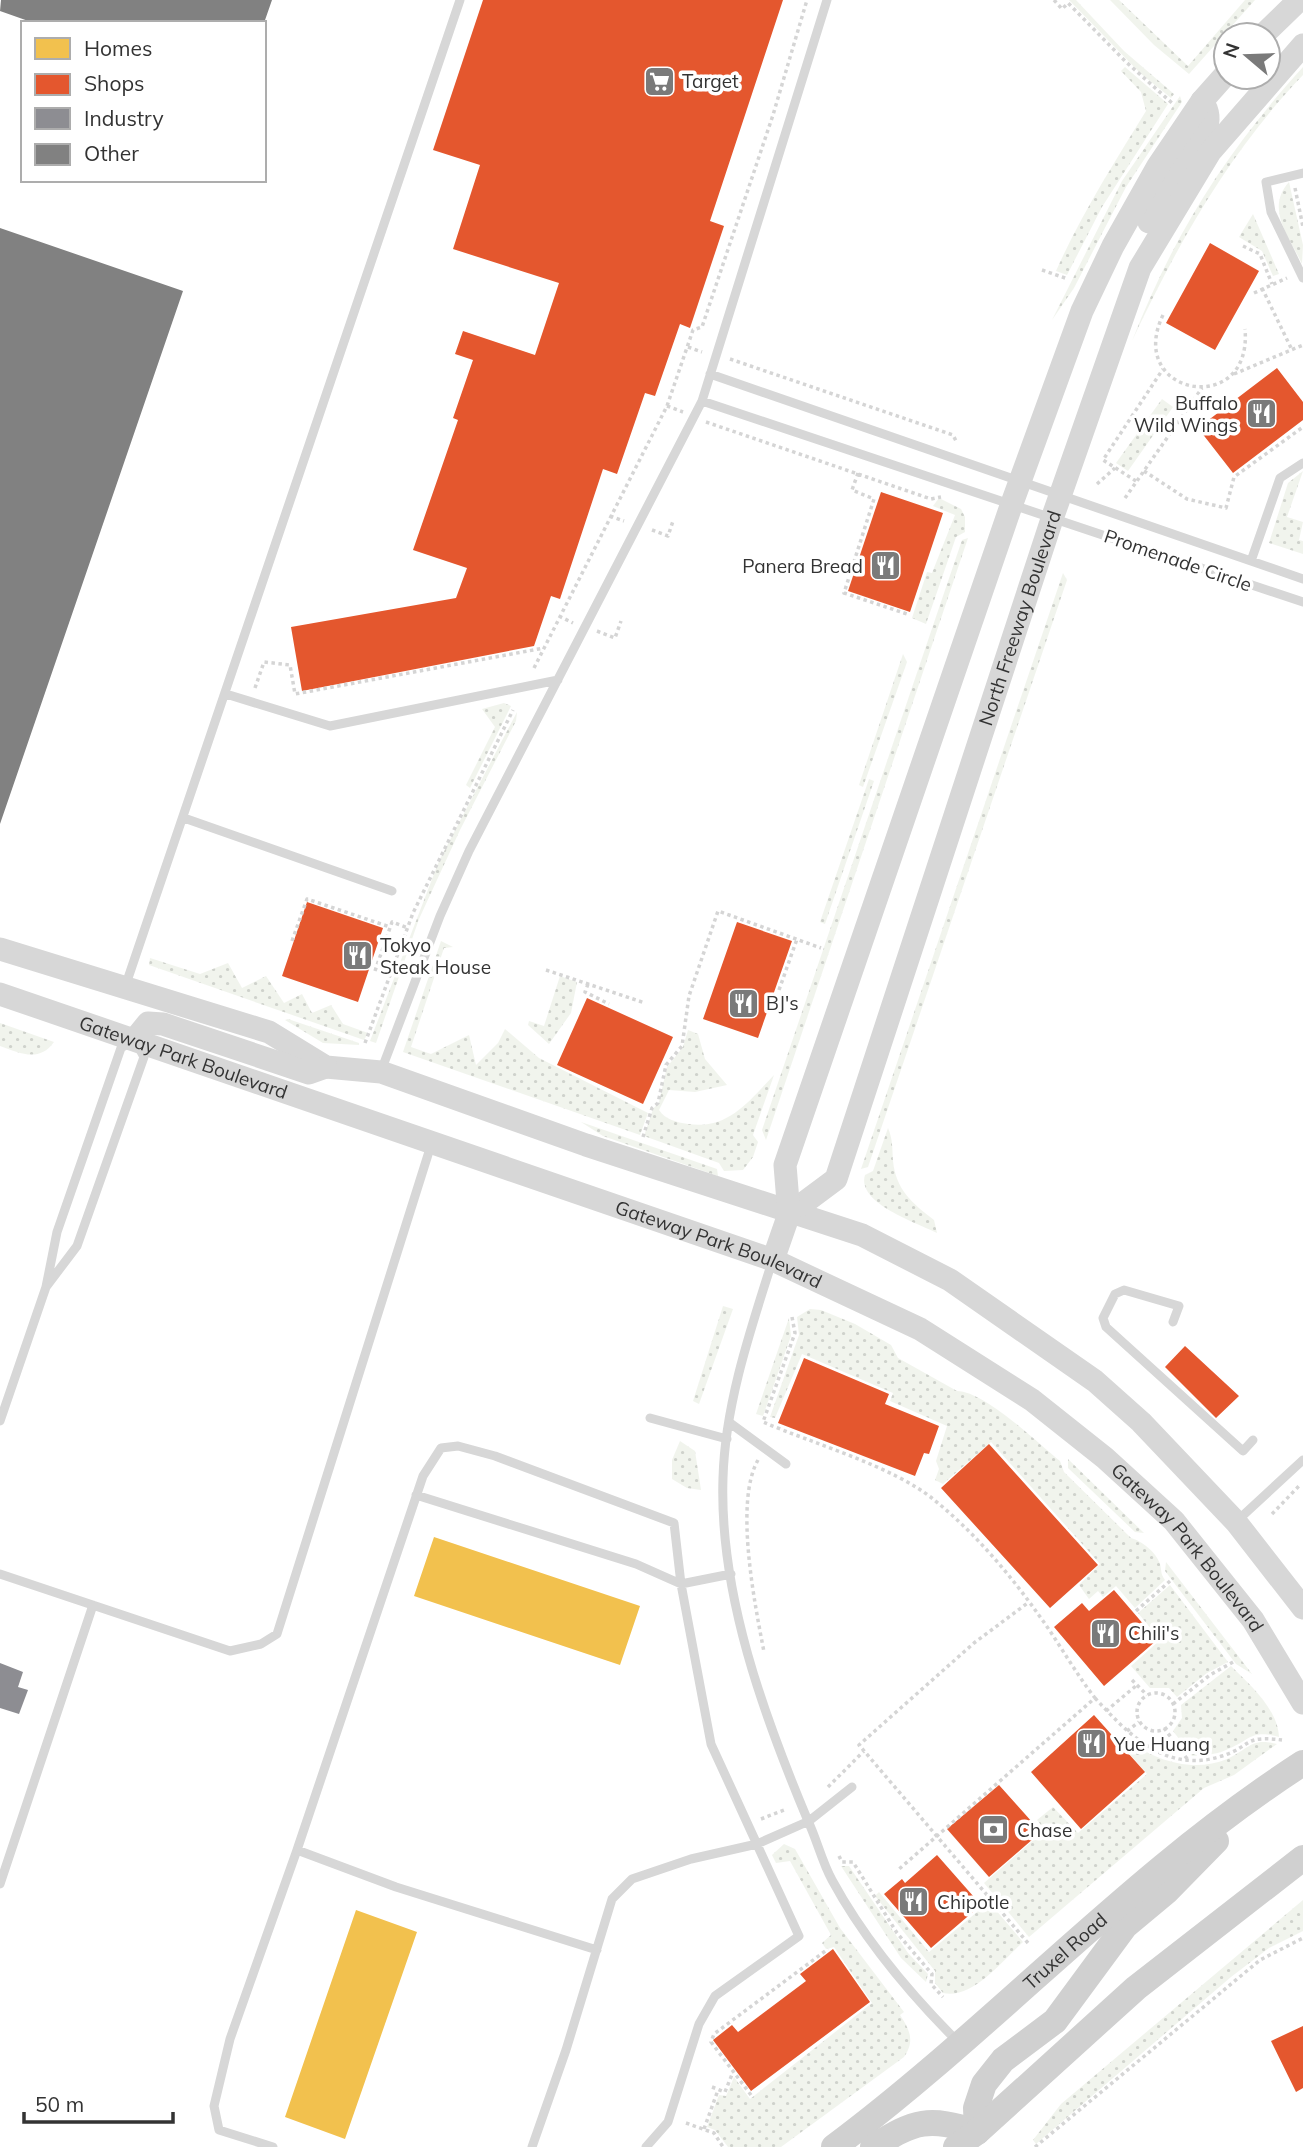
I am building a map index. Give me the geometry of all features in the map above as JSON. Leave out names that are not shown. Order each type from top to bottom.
[{"type":"main road","name":"Truxel Road","points":[[834,2147],[961,2046],[1108,1910],[1250,1796],[1303,1763]]},
{"type":"main road","points":[[966,2140],[984,2084],[1003,2060],[1055,2021],[1125,1926],[1167,1891],[1277,1781]]},
{"type":"main road","points":[[966,2140],[1136,1988],[1303,1858]]},
{"type":"main road","points":[[873,2147],[897,2132],[926,2122],[943,2122],[966,2140]]},
{"type":"street","points":[[1277,21],[1299,0]]},
{"type":"street","name":"North Freeway Boulevard","points":[[789,1214],[836,1179],[1056,506],[1140,268],[1210,152],[1303,45]]},
{"type":"street","points":[[772,1260],[789,1214],[785,1165],[1011,506],[1082,311],[1113,246],[1158,166],[1212,90]]},
{"type":"street","points":[[1140,268],[1139,239],[1208,123],[1207,109],[1202,101]]},
{"type":"street","points":[[0,948],[268,1032],[326,1067]]},
{"type":"street","name":"Gateway Park Boulevard","points":[[0,994],[432,1140],[772,1260],[920,1329],[1032,1400],[1105,1458],[1174,1521],[1253,1620],[1303,1703]]},
{"type":"street","points":[[135,1040],[148,1023],[163,1024],[309,1073],[326,1067],[381,1072],[789,1214],[862,1235],[950,1280],[1095,1381],[1141,1422],[1236,1522],[1303,1608]]},
{"type":"lane","points":[[125,987],[460,0]]},
{"type":"lane","points":[[381,1072],[443,908],[702,401],[827,0]]},
{"type":"lane","points":[[1302,276],[1271,212],[1266,182],[1303,173]]},
{"type":"lane","points":[[710,374],[1021,480],[1056,506]]},
{"type":"lane","points":[[702,401],[1011,506],[1056,506]]},
{"type":"lane","points":[[1251,561],[1280,478],[1303,463]]},
{"type":"lane","name":"Promenade Circle","points":[[1056,506],[1251,561],[1303,579]]},
{"type":"lane","name":"Promenade Circle","points":[[1056,506],[1303,602]]},
{"type":"lane","points":[[226,694],[330,726],[558,680]]},
{"type":"lane","points":[[184,818],[393,891]]},
{"type":"lane","points":[[0,1421],[46,1287],[57,1232],[121,1048],[135,1040],[144,1057],[77,1246],[46,1287]]},
{"type":"lane","points":[[0,1574],[230,1651],[261,1644],[277,1634],[432,1140]]},
{"type":"lane","points":[[772,1260],[750,1331],[727,1439],[723,1478],[731,1574],[754,1676],[789,1780],[830,1878],[870,1941],[927,2012],[961,2046]]},
{"type":"lane","points":[[1173,1322],[1179,1306],[1124,1290],[1115,1294],[1103,1318],[1107,1327],[1242,1451],[1253,1440]]},
{"type":"lane","points":[[650,1418],[727,1439]]},
{"type":"lane","points":[[730,1423],[786,1464]]},
{"type":"lane","points":[[273,2147],[219,2130],[214,2106],[230,2039],[423,1476],[441,1448],[458,1446],[495,1456],[674,1523],[681,1584],[711,1744],[799,1936],[715,1996],[699,2024],[668,2122],[646,2147]]},
{"type":"lane","points":[[1236,1522],[1303,1460]]},
{"type":"lane","points":[[416,1495],[636,1564],[681,1584],[731,1574]]},
{"type":"lane","points":[[0,1884],[93,1605]]},
{"type":"lane","points":[[532,2147],[566,2050],[612,1899],[632,1879],[691,1859],[757,1844],[808,1821],[852,1787]]},
{"type":"lane","points":[[297,1850],[396,1887],[597,1950]]},
{"type":"path","points":[[534,668],[667,406],[693,330],[702,327],[769,128],[807,0]]},
{"type":"path","points":[[1054,0],[1062,9],[1069,3],[1125,61],[1172,103]]},
{"type":"path","points":[[1303,183],[1294,184],[1303,227]]},
{"type":"path","points":[[1243,246],[1260,254],[1272,284]]},
{"type":"path","points":[[1042,270],[1068,279]]},
{"type":"path","points":[[1254,293],[1272,284],[1302,276]]},
{"type":"path","points":[[1262,288],[1292,350]]},
{"type":"path","points":[[1163,315],[1154,342],[1163,369],[1175,380],[1202,387],[1221,383],[1234,374],[1303,346]]},
{"type":"path","points":[[1234,374],[1246,345],[1245,329]]},
{"type":"path","points":[[688,346],[953,435],[957,444],[968,447]]},
{"type":"path","points":[[1136,481],[1103,460],[1163,369]]},
{"type":"path","points":[[1125,498],[1202,387]]},
{"type":"path","points":[[667,406],[931,499],[939,496],[949,500]]},
{"type":"path","points":[[1144,471],[1187,499],[1226,508],[1234,477],[1303,427]]},
{"type":"path","points":[[1097,448],[1106,455]]},
{"type":"path","points":[[1097,484],[1115,468]]},
{"type":"path","points":[[858,473],[852,490],[874,499],[844,593],[910,615]]},
{"type":"path","points":[[649,530],[668,536],[673,521]]},
{"type":"path","points":[[597,631],[615,638],[621,621]]},
{"type":"path","points":[[255,688],[264,662],[290,665],[295,694],[544,648]]},
{"type":"path","points":[[365,1043],[408,928],[439,856],[513,710]]},
{"type":"path","points":[[292,941],[307,899],[390,927]]},
{"type":"path","points":[[643,1137],[652,1108],[658,1103],[666,1065],[682,1046],[689,996],[718,911],[821,948]]},
{"type":"path","points":[[375,971],[392,922],[408,928]]},
{"type":"path","points":[[779,990],[797,939]]},
{"type":"path","points":[[546,970],[645,1003]]},
{"type":"path","points":[[588,984],[585,992],[609,1004]]},
{"type":"path","points":[[792,1317],[794,1334],[763,1422],[897,1477],[933,1498],[997,1561],[1029,1602],[1095,1698],[1126,1731],[1149,1750],[1189,1761],[1221,1757],[1255,1738],[1282,1740]]},
{"type":"path","points":[[764,1653],[752,1589],[747,1514],[753,1470],[777,1428]]},
{"type":"path","points":[[1272,1514],[1303,1482]]},
{"type":"path","points":[[1136,1611],[1170,1581]]},
{"type":"path","points":[[1028,1943],[859,1745],[974,1643],[1029,1602]]},
{"type":"path","points":[[1173,1704],[1210,1675],[1233,1662]]},
{"type":"path","points":[[1132,1680],[1147,1695],[1165,1695],[1173,1704],[1174,1717],[1164,1728],[1149,1730],[1139,1722],[1137,1709],[1147,1695]]},
{"type":"path","points":[[1107,1711],[1137,1685]]},
{"type":"path","points":[[898,1870],[1095,1698]]},
{"type":"path","points":[[1126,1731],[1139,1722]]},
{"type":"path","points":[[1164,1728],[1189,1761]]},
{"type":"path","points":[[748,1824],[827,1792],[829,1783],[864,1751]]},
{"type":"path","points":[[837,1853],[842,1862],[853,1863],[897,1933],[932,1974],[931,1984],[943,1997]]},
{"type":"path","points":[[1035,2147],[1259,1960],[1303,1938]]},
{"type":"path","points":[[751,2095],[710,2042],[714,2035],[828,1949]]},
{"type":"path","points":[[712,2087],[725,2092],[733,2072]]},
{"type":"path","points":[[704,2129],[718,2090]]},
{"type":"path","points":[[686,2123],[714,2133],[723,2147]]},
{"type":"shaded area","points":[[1069,0],[1076,0],[1124,51],[1174,94],[1171,98],[1140,73]]},
{"type":"shaded area","points":[[1110,0],[1119,0],[1188,66],[1212,38],[1212,48],[1189,74],[1154,45]]},
{"type":"shaded area","points":[[1245,0],[1255,0],[1236,21],[1227,21]]},
{"type":"shaded area","points":[[1125,67],[1168,104],[1102,207],[1067,275],[1056,271],[1066,250],[1098,190],[1146,111],[1141,92],[1121,71]]},
{"type":"shaded area","points":[[1303,67],[1303,75],[1251,136],[1207,201],[1167,270],[1132,341],[1165,265],[1204,196],[1249,131]]},
{"type":"shaded area","points":[[1180,96],[1182,102],[1126,187],[1074,288],[1052,320],[1122,181]]},
{"type":"shaded area","points":[[1289,182],[1303,245],[1302,264],[1279,212],[1282,192]]},
{"type":"shaded area","points":[[1253,214],[1279,274],[1273,276],[1262,251],[1239,237]]},
{"type":"shaded area","points":[[1162,399],[1173,407],[1128,471],[1116,463]]},
{"type":"shaded area","points":[[1303,471],[1287,517],[1303,522],[1299,540],[1303,541],[1303,554],[1269,543],[1288,483]]},
{"type":"shaded area","points":[[939,498],[961,509],[965,517],[965,532],[956,537],[926,624],[912,618],[927,572],[932,573],[955,515],[933,506]]},
{"type":"shaded area","points":[[968,538],[766,1140],[762,1130],[962,540]]},
{"type":"shaded area","points":[[1063,573],[1067,580],[868,1167],[861,1169]]},
{"type":"shaded area","points":[[903,654],[907,662],[863,787],[859,785]]},
{"type":"shaded area","points":[[504,703],[511,706],[470,788],[466,785],[495,727],[482,709]]},
{"type":"shaded area","points":[[517,712],[516,721],[460,830],[419,919],[376,1043],[370,1041],[439,861]]},
{"type":"shaded area","points":[[869,779],[874,781],[825,924],[820,922]]},
{"type":"shaded area","points":[[441,941],[453,947],[444,948],[411,1047],[431,1054],[469,1035],[476,1065],[498,1043],[505,1029],[539,1058],[648,1113],[640,1135],[403,1052]]},
{"type":"shaded area","points":[[150,958],[200,974],[228,963],[242,988],[266,976],[284,1003],[302,994],[312,1013],[331,1005],[343,1024],[368,1033],[364,1040],[149,965]]},
{"type":"shaded area","points":[[560,976],[577,982],[571,1013],[549,1044],[528,1025],[529,1021],[544,1026]]},
{"type":"shaded area","points":[[285,1020],[359,1045],[323,1043]]},
{"type":"shaded area","points":[[0,1023],[54,1042],[36,1054],[0,1046]]},
{"type":"shaded area","points":[[688,1030],[698,1034],[705,1059],[727,1085],[695,1092],[669,1090],[659,1110],[668,1118],[702,1125],[715,1123],[737,1112],[774,1075],[753,1135],[758,1142],[753,1157],[743,1170],[724,1171],[719,1163],[644,1136],[653,1109],[659,1102],[667,1067],[683,1047]]},
{"type":"shaded area","points":[[581,1122],[717,1169],[718,1176],[603,1136]]},
{"type":"shaded area","points":[[888,1128],[895,1171],[901,1188],[912,1202],[934,1220],[937,1233],[890,1211],[870,1194],[865,1185],[865,1175],[873,1171]]},
{"type":"shaded area","points":[[723,1306],[733,1309],[699,1404],[693,1401]]},
{"type":"shaded area","points":[[810,1309],[821,1310],[855,1324],[891,1345],[898,1358],[957,1391],[968,1393],[996,1408],[1060,1461],[1064,1472],[1131,1538],[1152,1551],[1165,1580],[1135,1608],[1116,1586],[1103,1597],[1098,1591],[1089,1599],[1079,1585],[1100,1564],[991,1442],[943,1484],[935,1480],[939,1469],[936,1461],[947,1426],[890,1401],[893,1393],[802,1354],[775,1418],[770,1417],[799,1335],[797,1317]]},
{"type":"shaded area","points":[[789,1318],[791,1336],[763,1416],[756,1414]]},
{"type":"shaded area","points":[[680,1441],[695,1451],[701,1490],[687,1488],[672,1479],[672,1460]]},
{"type":"shaded area","points":[[1068,1459],[1144,1533],[1135,1532],[1068,1468]]},
{"type":"shaded area","points":[[1166,1562],[1252,1674],[1236,1664],[1165,1571]]},
{"type":"shaded area","points":[[1170,1585],[1228,1662],[1207,1673],[1177,1697],[1169,1688],[1150,1688],[1131,1666],[1160,1640],[1138,1613]]},
{"type":"shaded area","points":[[1231,1666],[1268,1707],[1274,1717],[1279,1737],[1256,1735],[1222,1752],[1192,1756],[1173,1731],[1182,1718],[1181,1705]]},
{"type":"shaded area","points":[[1128,1739],[1162,1759],[1188,1765],[1227,1759],[1256,1743],[1277,1744],[1234,1775],[1204,1788],[1029,1937],[984,1883],[1045,1830],[1037,1820],[1053,1807],[1078,1833],[1147,1774],[1121,1744]]},
{"type":"shaded area","points":[[784,1844],[795,1849],[840,1928],[904,2012],[900,2015],[909,2031],[910,2041],[904,2057],[781,2147],[728,2147],[715,2130],[707,2127],[719,2095],[726,2096],[734,2077],[750,2099],[872,2003],[834,1947],[826,1949],[822,1943],[831,1935],[790,1861],[776,1863],[772,1855]]},
{"type":"shaded area","points":[[841,1866],[849,1866],[908,1953],[928,1974],[926,1982],[901,1958]]},
{"type":"shaded area","points":[[879,1892],[929,1952],[989,1902],[1023,1942],[976,1985],[954,1994],[943,1993],[935,1983],[935,1971],[875,1896]]},
{"type":"shaded area","points":[[1303,1900],[1303,1931],[1269,1948],[1231,1977],[1036,2144],[1033,2140],[1061,2104]]},
{"type":"building: Homes","points":[[434,1537],[640,1606],[620,1665],[414,1596]]},
{"type":"building: Homes","points":[[356,1910],[417,1932],[345,2139],[285,2117]]},
{"type":"building: Shops","points":[[483,0],[783,0],[710,221],[724,226],[690,328],[680,324],[655,396],[645,393],[617,474],[603,469],[560,599],[551,596],[534,646],[302,691],[291,627],[456,598],[467,568],[413,550],[458,420],[453,418],[473,360],[455,354],[463,331],[535,355],[559,283],[453,249],[480,165],[433,150]]},
{"type":"building: Shops","points":[[1210,243],[1259,271],[1215,350],[1166,323]]},
{"type":"building: Shops","points":[[1277,368],[1303,402],[1303,420],[1233,473],[1198,428]]},
{"type":"building: Shops","points":[[881,492],[943,513],[910,612],[848,591]]},
{"type":"building: Shops","points":[[307,902],[383,928],[358,1002],[282,976]]},
{"type":"building: Shops","points":[[737,922],[792,941],[758,1038],[703,1019]]},
{"type":"building: Shops","points":[[587,998],[673,1037],[643,1104],[557,1065]]},
{"type":"building: Shops","points":[[1185,1346],[1239,1396],[1216,1418],[1165,1367]]},
{"type":"building: Shops","points":[[804,1358],[889,1394],[885,1404],[939,1426],[929,1454],[924,1453],[915,1476],[778,1423]]},
{"type":"building: Shops","points":[[989,1444],[1098,1565],[1050,1608],[941,1488]]},
{"type":"building: Shops","name":"Chili's","points":[[1114,1590],[1157,1640],[1104,1686],[1054,1627],[1082,1603],[1089,1611]]},
{"type":"building: Shops","name":"Yue Huang","points":[[1094,1715],[1145,1772],[1081,1829],[1031,1772]]},
{"type":"building: Shops","name":"Chase","points":[[999,1785],[1041,1832],[989,1877],[947,1829]]},
{"type":"building: Shops","points":[[937,1855],[981,1905],[931,1948],[884,1894],[902,1879],[905,1883]]},
{"type":"building: Shops","points":[[833,1949],[870,2002],[751,2091],[713,2040],[732,2025],[738,2032],[806,1981],[800,1974]]},
{"type":"building: Shops","points":[[1303,2026],[1303,2088],[1296,2092],[1271,2041]]},
{"type":"building: Industry","points":[[0,1663],[23,1672],[18,1687],[28,1690],[19,1714],[0,1708]]},
{"type":"building: Other","points":[[1,0],[272,0],[265,21],[28,21],[0,11]]},
{"type":"building: Other","points":[[0,228],[183,291],[0,824]]},
{"type":"place","name":"Target","points":[[659,81]]},
{"type":"place","name":"Buffalo Wild Wings","points":[[1261,414]]},
{"type":"place","name":"Panera Bread","points":[[886,566]]},
{"type":"place","name":"Tokyo Steak House","points":[[357,956]]},
{"type":"place","name":"BJ's","points":[[743,1003]]},
{"type":"place","name":"Chili's","points":[[1105,1633]]},
{"type":"place","name":"Yue Huang","points":[[1091,1744]]},
{"type":"place","name":"Chase","points":[[994,1830]]},
{"type":"place","name":"Chipotle","points":[[914,1902]]}]
